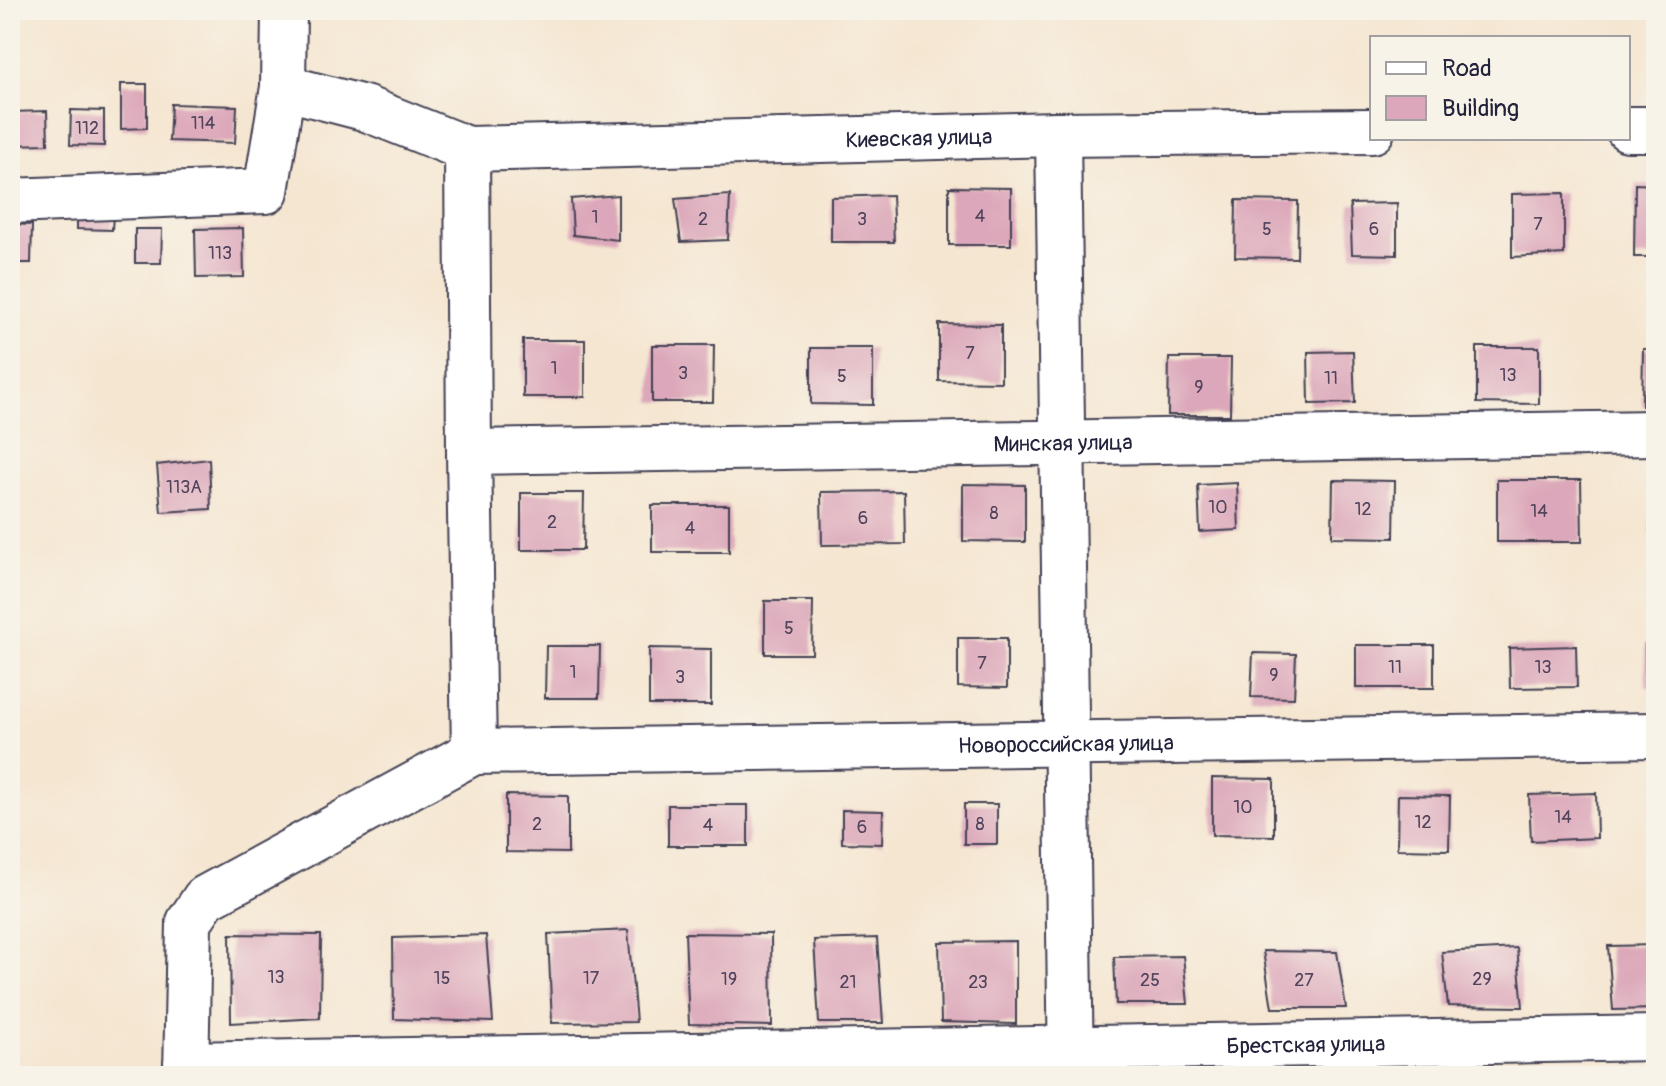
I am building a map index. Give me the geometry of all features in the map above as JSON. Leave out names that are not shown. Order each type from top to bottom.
[{"type":"street","points":[[10,201],[266,191],[283,87],[284,10]]},
{"type":"street","points":[[186,1070],[189,922],[205,898],[474,752],[467,149],[364,108],[283,87]]},
{"type":"street","points":[[1630,129],[1656,129]]},
{"type":"street","name":"Киевская улица","points":[[467,149],[1058,134],[1370,131]]},
{"type":"street","points":[[1058,134],[1071,1062]]},
{"type":"street","name":"Минская улица","points":[[469,452],[1656,433]]},
{"type":"street","name":"Новороссийская улица","points":[[474,752],[1656,735]]},
{"type":"street","name":"Брестская улица","points":[[186,1070],[1071,1062],[1656,1038]]},
{"type":"building","points":[[121,84],[147,84],[147,128],[121,129]]},
{"type":"building","points":[[171,104],[237,106],[235,143],[169,141]]},
{"type":"building","points":[[71,110],[104,111],[104,146],[70,145]]},
{"type":"building","points":[[47,111],[48,144],[10,145],[10,112]]},
{"type":"building","points":[[1635,184],[1656,185],[1656,257],[1634,257]]},
{"type":"building","points":[[949,187],[1011,188],[1011,245],[949,245]]},
{"type":"building","points":[[1564,193],[1564,254],[1512,257],[1512,194]]},
{"type":"building","points":[[618,195],[618,240],[573,235],[571,199]]},
{"type":"building","points":[[730,195],[728,240],[681,242],[675,199]]},
{"type":"building","points":[[892,195],[894,242],[831,242],[831,197]]},
{"type":"building","points":[[1236,200],[1298,201],[1297,258],[1235,257]]},
{"type":"building","points":[[1397,203],[1397,255],[1352,254],[1350,204]]},
{"type":"building","points":[[77,214],[113,215],[112,230],[77,229]]},
{"type":"building","points":[[10,224],[32,225],[31,263],[10,263]]},
{"type":"building","points":[[243,228],[244,277],[196,278],[195,229]]},
{"type":"building","points":[[135,229],[162,229],[161,263],[135,263]]},
{"type":"building","points":[[939,324],[1001,325],[1001,382],[939,381]]},
{"type":"building","points":[[523,340],[585,340],[585,397],[523,397]]},
{"type":"building","points":[[652,345],[714,345],[713,402],[652,402]]},
{"type":"building","points":[[1477,347],[1539,347],[1539,404],[1477,403]]},
{"type":"building","points":[[811,348],[873,348],[873,405],[811,404]]},
{"type":"building","points":[[1643,349],[1656,349],[1656,406],[1642,406]]},
{"type":"building","points":[[1353,351],[1355,403],[1309,404],[1308,352]]},
{"type":"building","points":[[1169,358],[1231,358],[1230,415],[1168,415]]},
{"type":"building","points":[[209,459],[211,509],[161,512],[157,465]]},
{"type":"building","points":[[1651,475],[1656,475],[1656,532],[1650,532]]},
{"type":"building","points":[[1333,480],[1395,481],[1394,538],[1332,537]]},
{"type":"building","points":[[1497,480],[1581,480],[1582,542],[1497,542]]},
{"type":"building","points":[[1237,483],[1239,530],[1200,532],[1198,485]]},
{"type":"building","points":[[963,484],[1025,485],[1025,542],[963,541]]},
{"type":"building","points":[[904,491],[905,544],[822,545],[821,492]]},
{"type":"building","points":[[521,493],[584,493],[583,550],[521,550]]},
{"type":"building","points":[[652,505],[729,505],[729,552],[652,552]]},
{"type":"building","points":[[765,601],[813,601],[812,654],[765,654]]},
{"type":"building","points":[[958,638],[1007,638],[1007,688],[958,687]]},
{"type":"building","points":[[1645,644],[1656,644],[1656,687],[1646,687]]},
{"type":"building","points":[[1356,645],[1434,645],[1434,688],[1356,688]]},
{"type":"building","points":[[546,646],[600,646],[599,698],[545,698]]},
{"type":"building","points":[[1576,646],[1577,687],[1510,688],[1509,648]]},
{"type":"building","points":[[649,648],[711,649],[711,705],[649,705]]},
{"type":"building","points":[[1253,653],[1296,654],[1294,698],[1251,697]]},
{"type":"building","points":[[1212,778],[1274,779],[1274,836],[1212,835]]},
{"type":"building","points":[[1596,793],[1597,838],[1531,841],[1529,795]]},
{"type":"building","points":[[506,795],[568,796],[568,853],[506,852]]},
{"type":"building","points":[[1398,795],[1450,796],[1449,850],[1397,849]]},
{"type":"building","points":[[964,804],[997,804],[997,844],[964,844]]},
{"type":"building","points":[[668,805],[748,805],[748,846],[668,846]]},
{"type":"building","points":[[842,810],[883,811],[882,844],[842,843]]},
{"type":"building","points":[[628,930],[636,1022],[552,1023],[548,934]]},
{"type":"building","points":[[685,933],[771,934],[772,1026],[689,1024]]},
{"type":"building","points":[[230,934],[321,935],[320,1018],[231,1023]]},
{"type":"building","points":[[486,935],[493,1022],[394,1019],[393,938]]},
{"type":"building","points":[[877,938],[883,1023],[819,1023],[814,940]]},
{"type":"building","points":[[1016,941],[1016,1024],[941,1022],[939,942]]},
{"type":"building","points":[[1656,945],[1656,1009],[1613,1010],[1608,946]]},
{"type":"building","points":[[1517,948],[1523,1007],[1448,1006],[1442,952]]},
{"type":"building","points":[[1263,951],[1337,952],[1346,1008],[1272,1008]]},
{"type":"building","points":[[1183,956],[1188,1004],[1116,1004],[1114,957]]}]
